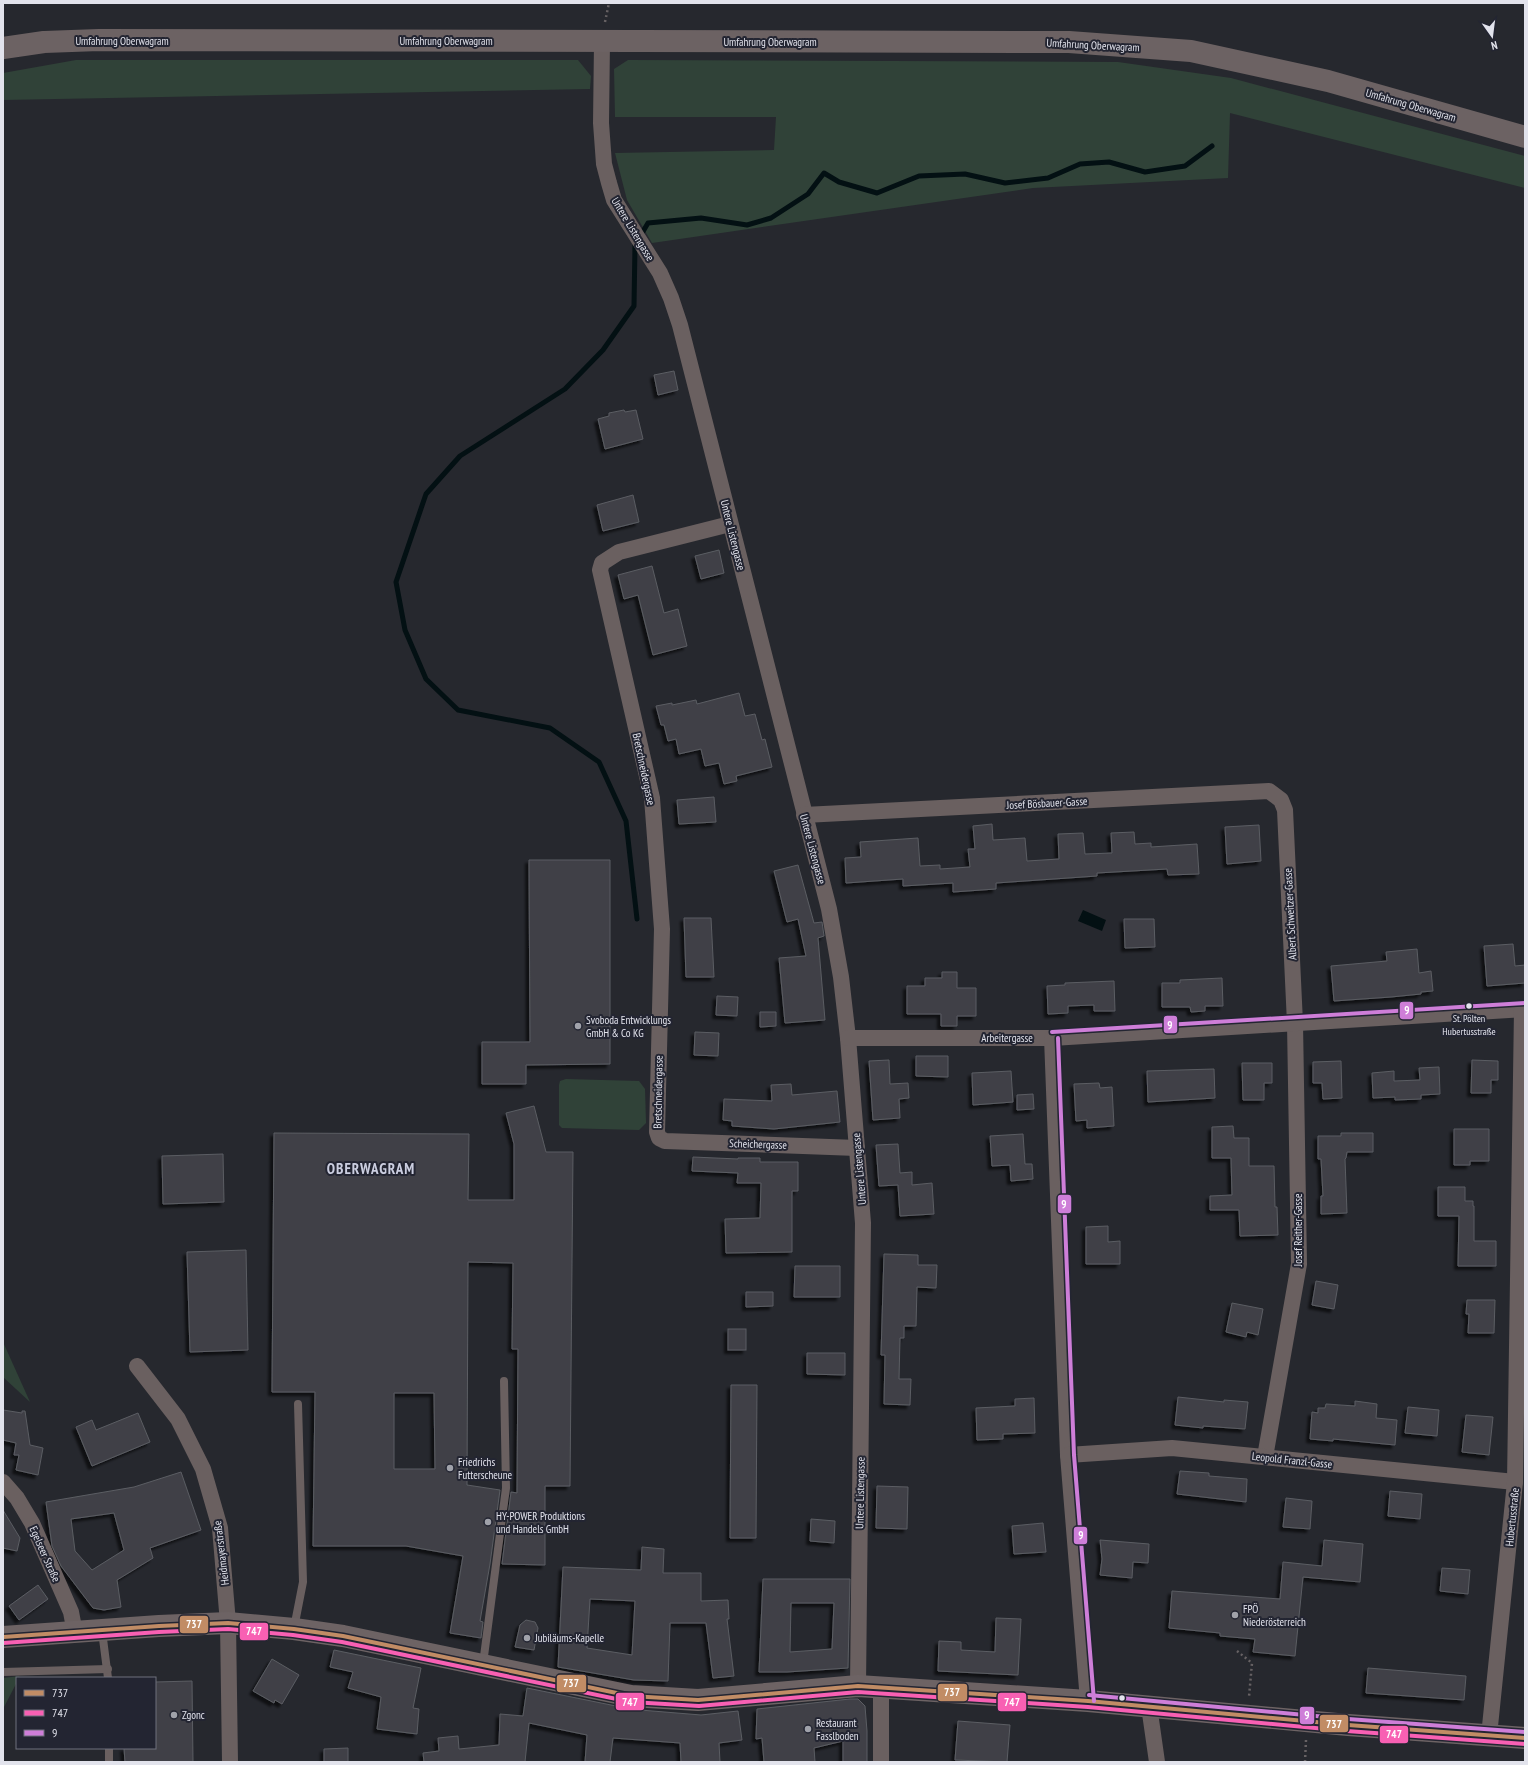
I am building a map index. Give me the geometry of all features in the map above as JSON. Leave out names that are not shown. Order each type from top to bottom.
[{"type":"main road","name":"Umfahrung Oberwagram","points":[[3,48],[44,42],[99,40],[1070,42],[1192,51],[1328,81],[1525,137]]},
{"type":"main road","points":[[3,1637],[159,1626],[228,1623],[294,1629],[343,1636],[631,1696],[698,1700],[858,1686],[1149,1706],[1247,1716],[1525,1738]]},
{"type":"street","name":"Untere Listengasse","points":[[602,42],[601,123],[604,164],[614,200],[660,274],[680,325],[829,909],[841,977],[848,1038],[863,1222],[858,1686]]},
{"type":"street","name":"Bretschneidergasse","points":[[659,1138],[657,1132],[662,929],[652,798],[600,570],[602,563],[612,555],[619,552],[730,524]]},
{"type":"street","name":"Josef Bösbauer-Gasse","points":[[804,815],[1269,791],[1279,797],[1283,804]]},
{"type":"street","name":"Albert Schweitzer-Gasse","points":[[1283,804],[1295,1023]]},
{"type":"street","name":"Arbeitergasse","points":[[848,1038],[1052,1038],[1524,1009]]},
{"type":"street","name":"Hubertusstraße","points":[[1489,1736],[1515,1482],[1524,1009]]},
{"type":"street","name":"Josef Reither-Gasse","points":[[1265,1457],[1299,1264],[1295,1023]]},
{"type":"street","points":[[1052,1038],[1068,1455],[1088,1702]]},
{"type":"street","name":"Scheichergasse","points":[[659,1138],[666,1141],[857,1148]]},
{"type":"street","name":"Heidmayerstraße","points":[[137,1366],[178,1419],[203,1470],[220,1528],[228,1623],[230,1762]]},
{"type":"street","name":"Leopold Franzl-Gasse","points":[[1068,1455],[1172,1448],[1515,1482]]},
{"type":"street","name":"Egelseer Straße","points":[[3,1482],[18,1498],[32,1524],[71,1612],[76,1633]]},
{"type":"street","points":[[881,1688],[881,1762]]},
{"type":"street","points":[[1149,1706],[1157,1762]]},
{"type":"lane","points":[[483,1665],[506,1488],[504,1381]]},
{"type":"lane","points":[[294,1629],[303,1582],[298,1404]]},
{"type":"lane","points":[[102,1630],[108,1677]]},
{"type":"lane","points":[[3,1672],[108,1669]]},
{"type":"lane","points":[[109,1749],[109,1762]]},
{"type":"path","points":[[1237,1651],[1252,1663],[1247,1716]]},
{"type":"green space","points":[[76,60],[578,60],[591,76],[590,89],[3,100],[3,73]]},
{"type":"green space","points":[[628,60],[1118,62],[1231,78],[1525,156],[1525,188],[1230,113],[1228,178],[1033,188],[652,243],[627,200],[615,153],[774,150],[776,117],[615,117],[614,69]]},
{"type":"green space","points":[[566,1079],[639,1081],[645,1089],[646,1123],[639,1130],[562,1128],[559,1125],[559,1085],[560,1081]]},
{"type":"green space","points":[[3,1342],[30,1402],[3,1377]]},
{"type":"green space","points":[[20,1676],[16,1677],[16,1684],[3,1709],[3,1678]]},
{"type":"shaded area","points":[[1083,910],[1106,920],[1102,931],[1078,921]]},
{"type":"building","points":[[674,371],[678,390],[658,395],[654,375]]},
{"type":"building","points":[[624,410],[625,412],[636,410],[643,439],[605,449],[598,419],[609,416],[609,413]]},
{"type":"building","points":[[633,495],[639,522],[603,531],[597,505]]},
{"type":"building","points":[[719,550],[724,573],[701,579],[695,556]]},
{"type":"building","points":[[652,566],[664,613],[678,609],[687,646],[653,655],[638,595],[624,599],[618,575]]},
{"type":"building","points":[[739,693],[745,716],[755,714],[762,740],[765,739],[772,767],[736,776],[737,781],[724,784],[719,763],[705,766],[701,749],[679,754],[676,739],[668,741],[664,725],[661,725],[656,706],[672,703],[672,705],[696,700],[697,704]]},
{"type":"building","points":[[714,797],[716,822],[679,824],[677,800]]},
{"type":"building","points":[[992,824],[993,840],[1025,838],[1027,861],[1059,859],[1058,834],[1083,833],[1085,854],[1112,853],[1111,833],[1134,832],[1135,844],[1151,843],[1151,847],[1197,844],[1199,874],[1168,875],[1167,869],[1097,873],[1097,876],[996,883],[996,889],[953,892],[953,883],[903,886],[903,879],[846,883],[845,858],[861,857],[860,842],[918,838],[920,866],[940,865],[940,869],[970,867],[968,849],[975,849],[973,826]]},
{"type":"building","points":[[1259,825],[1261,861],[1227,864],[1225,827]]},
{"type":"building","points":[[529,860],[610,860],[610,1064],[526,1065],[526,1084],[482,1084],[482,1042],[530,1042]]},
{"type":"building","points":[[798,865],[814,923],[822,922],[824,936],[818,938],[825,1020],[785,1023],[779,958],[806,956],[798,919],[787,922],[774,871]]},
{"type":"building","points":[[684,918],[711,918],[714,977],[686,977]]},
{"type":"building","points":[[1124,919],[1154,919],[1155,947],[1125,948]]},
{"type":"building","points":[[1513,944],[1515,966],[1525,965],[1525,983],[1487,986],[1484,946]]},
{"type":"building","points":[[1417,949],[1419,973],[1431,971],[1433,991],[1421,992],[1421,994],[1334,1001],[1331,966],[1387,961],[1386,952]]},
{"type":"building","points":[[942,972],[957,972],[957,988],[976,988],[976,1016],[957,1016],[957,1026],[941,1026],[941,1014],[907,1014],[907,986],[925,986],[925,978],[942,978]]},
{"type":"building","points":[[1222,978],[1223,1006],[1205,1006],[1205,1011],[1191,1012],[1190,1007],[1162,1007],[1162,983],[1180,983],[1180,980]]},
{"type":"building","points":[[1114,981],[1115,1011],[1094,1011],[1094,1005],[1068,1006],[1068,1013],[1048,1014],[1047,986],[1065,985],[1065,983]]},
{"type":"building","points":[[717,996],[738,997],[737,1016],[716,1015]]},
{"type":"building","points":[[760,1012],[776,1012],[776,1026],[760,1027]]},
{"type":"building","points":[[695,1032],[719,1033],[718,1056],[694,1055]]},
{"type":"building","points":[[916,1056],[948,1056],[948,1077],[916,1076]]},
{"type":"building","points":[[889,1060],[890,1084],[908,1083],[909,1098],[899,1099],[900,1118],[873,1120],[869,1061]]},
{"type":"building","points":[[1472,1060],[1498,1061],[1498,1080],[1491,1080],[1491,1093],[1471,1093]]},
{"type":"building","points":[[1341,1061],[1342,1098],[1323,1099],[1322,1083],[1313,1083],[1313,1062]]},
{"type":"building","points":[[1242,1063],[1272,1063],[1272,1083],[1264,1083],[1264,1100],[1243,1100]]},
{"type":"building","points":[[1439,1067],[1440,1094],[1421,1095],[1421,1099],[1395,1100],[1395,1097],[1373,1098],[1372,1073],[1394,1071],[1394,1081],[1420,1080],[1419,1068]]},
{"type":"building","points":[[1214,1069],[1215,1098],[1148,1102],[1147,1071]]},
{"type":"building","points":[[1011,1071],[1013,1102],[973,1105],[972,1073]]},
{"type":"building","points":[[1099,1083],[1100,1088],[1112,1087],[1114,1126],[1087,1128],[1087,1120],[1076,1121],[1074,1084]]},
{"type":"building","points":[[791,1084],[792,1095],[837,1091],[840,1122],[774,1129],[732,1126],[732,1121],[723,1120],[724,1099],[772,1101],[771,1085]]},
{"type":"building","points":[[1033,1094],[1034,1109],[1017,1110],[1017,1095]]},
{"type":"building","points":[[534,1106],[546,1152],[573,1152],[570,1486],[545,1486],[545,1565],[502,1564],[511,1492],[517,1493],[518,1349],[512,1349],[513,1263],[468,1262],[467,1485],[500,1490],[490,1564],[480,1621],[483,1622],[481,1638],[450,1633],[463,1556],[406,1546],[313,1546],[315,1392],[272,1392],[274,1133],[469,1134],[468,1200],[514,1200],[514,1144],[506,1113]],"holes":[[[394,1393],[434,1393],[435,1469],[394,1469]]]},
{"type":"building","points":[[1233,1126],[1234,1138],[1249,1138],[1249,1166],[1274,1166],[1275,1207],[1277,1207],[1278,1235],[1240,1236],[1239,1210],[1210,1210],[1210,1196],[1232,1195],[1231,1158],[1212,1158],[1212,1127]]},
{"type":"building","points":[[1454,1129],[1489,1129],[1489,1161],[1470,1161],[1470,1165],[1454,1165]]},
{"type":"building","points":[[1341,1133],[1373,1133],[1373,1152],[1347,1152],[1345,1159],[1347,1213],[1321,1214],[1321,1196],[1323,1196],[1321,1159],[1318,1159],[1318,1136],[1341,1136]]},
{"type":"building","points":[[1023,1134],[1025,1164],[1032,1164],[1033,1179],[1011,1181],[1010,1165],[992,1166],[990,1136]]},
{"type":"building","points":[[898,1144],[900,1173],[912,1172],[912,1185],[932,1183],[934,1214],[900,1216],[898,1185],[879,1186],[876,1145]]},
{"type":"building","points":[[223,1154],[224,1202],[163,1204],[162,1156]]},
{"type":"building","points":[[693,1157],[738,1159],[760,1158],[760,1162],[798,1162],[798,1191],[792,1191],[792,1252],[726,1253],[725,1219],[760,1218],[761,1183],[737,1183],[738,1173],[692,1171]]},
{"type":"building","points":[[1438,1187],[1465,1187],[1465,1201],[1473,1201],[1474,1206],[1474,1241],[1496,1241],[1496,1266],[1458,1266],[1459,1216],[1438,1216]]},
{"type":"building","points":[[1108,1226],[1108,1242],[1120,1241],[1120,1264],[1086,1264],[1086,1227]]},
{"type":"building","points":[[246,1250],[248,1350],[190,1352],[187,1252]]},
{"type":"building","points":[[884,1254],[918,1255],[918,1265],[937,1265],[936,1288],[917,1287],[916,1326],[904,1326],[904,1338],[900,1338],[899,1379],[911,1379],[910,1405],[884,1404],[885,1355],[881,1355]]},
{"type":"building","points":[[795,1266],[840,1266],[840,1297],[794,1297]]},
{"type":"building","points":[[1316,1281],[1338,1285],[1334,1309],[1312,1305]]},
{"type":"building","points":[[746,1292],[773,1292],[773,1306],[746,1307]]},
{"type":"building","points":[[1467,1300],[1495,1300],[1494,1333],[1468,1333],[1469,1314],[1466,1314]]},
{"type":"building","points":[[1232,1303],[1263,1309],[1258,1335],[1247,1332],[1246,1337],[1226,1332]]},
{"type":"building","points":[[728,1329],[746,1329],[746,1350],[728,1350]]},
{"type":"building","points":[[807,1353],[845,1353],[845,1375],[807,1374]]},
{"type":"building","points":[[731,1385],[757,1385],[756,1538],[730,1538]]},
{"type":"building","points":[[1178,1397],[1224,1402],[1224,1400],[1248,1402],[1245,1429],[1203,1426],[1203,1428],[1175,1425]]},
{"type":"building","points":[[1034,1398],[1035,1433],[1003,1434],[1003,1439],[977,1440],[976,1408],[1015,1406],[1015,1399]]},
{"type":"building","points":[[1355,1401],[1377,1404],[1376,1418],[1397,1420],[1395,1445],[1333,1439],[1333,1441],[1310,1439],[1312,1412],[1318,1413],[1318,1408],[1325,1408],[1326,1404],[1355,1406]]},
{"type":"building","points":[[1408,1407],[1439,1410],[1437,1436],[1405,1433]]},
{"type":"building","points":[[3,1410],[22,1413],[22,1411],[25,1411],[30,1445],[43,1448],[38,1475],[16,1470],[19,1455],[14,1455],[16,1443],[3,1440]]},
{"type":"building","points":[[138,1413],[150,1442],[92,1466],[76,1427],[92,1420],[96,1430]]},
{"type":"building","points":[[1466,1415],[1493,1417],[1489,1455],[1462,1452]]},
{"type":"building","points":[[1180,1471],[1209,1473],[1209,1476],[1247,1479],[1246,1502],[1177,1494]]},
{"type":"building","points":[[181,1472],[201,1530],[150,1548],[153,1558],[117,1580],[121,1607],[104,1610],[93,1608],[61,1566],[52,1546],[46,1502],[134,1487]],"holes":[[[114,1513],[124,1550],[92,1570],[75,1551],[71,1519]]]},
{"type":"building","points":[[877,1486],[908,1487],[907,1529],[876,1528]]},
{"type":"building","points":[[1390,1491],[1422,1494],[1420,1519],[1388,1516]]},
{"type":"building","points":[[1286,1498],[1312,1501],[1310,1529],[1283,1527]]},
{"type":"building","points":[[3,1510],[20,1538],[17,1551],[3,1548]]},
{"type":"building","points":[[811,1519],[835,1521],[834,1543],[810,1541]]},
{"type":"building","points":[[1043,1523],[1046,1552],[1014,1554],[1012,1526]]},
{"type":"building","points":[[1100,1540],[1149,1544],[1148,1563],[1133,1562],[1132,1578],[1100,1575],[1102,1559]]},
{"type":"building","name":"FPÖ Niederösterreich","points":[[1324,1540],[1363,1544],[1360,1582],[1303,1577],[1295,1656],[1253,1652],[1255,1639],[1220,1636],[1220,1633],[1169,1628],[1172,1591],[1280,1599],[1283,1562],[1322,1566]]},
{"type":"building","points":[[642,1547],[664,1549],[663,1573],[701,1573],[701,1601],[728,1600],[729,1619],[727,1619],[734,1676],[713,1678],[706,1623],[670,1623],[668,1681],[634,1680],[558,1667],[563,1567],[641,1570]],"holes":[[[590,1599],[635,1601],[632,1655],[587,1648]]]},
{"type":"building","points":[[1442,1568],[1470,1570],[1468,1594],[1440,1591]]},
{"type":"building","points":[[763,1579],[850,1579],[848,1668],[787,1672],[759,1672]],"holes":[[[791,1603],[834,1603],[832,1649],[790,1652]]]},
{"type":"building","points":[[38,1585],[48,1599],[19,1620],[9,1606]]},
{"type":"building","points":[[996,1618],[1021,1619],[1018,1675],[938,1671],[939,1641],[961,1642],[961,1650],[995,1652]]},
{"type":"building","name":"Jubiläums-Kapelle","points":[[526,1620],[535,1622],[538,1628],[534,1650],[515,1647],[520,1625]]},
{"type":"building","points":[[334,1650],[421,1668],[413,1708],[419,1709],[417,1734],[377,1729],[381,1697],[348,1688],[353,1672],[330,1667]]},
{"type":"building","points":[[272,1659],[299,1675],[282,1704],[275,1700],[274,1703],[253,1691]]},
{"type":"building","points":[[1368,1668],[1466,1676],[1464,1700],[1366,1693]]},
{"type":"building","name":"Zgonc","points":[[192,1681],[193,1762],[125,1762],[124,1749],[156,1749],[156,1682]]},
{"type":"building","points":[[527,1688],[616,1706],[616,1708],[701,1715],[738,1711],[742,1740],[719,1743],[720,1762],[681,1762],[680,1743],[613,1738],[610,1762],[585,1762],[587,1735],[529,1723],[525,1762],[424,1762],[423,1753],[439,1751],[438,1738],[458,1736],[459,1749],[499,1745],[500,1714],[523,1716]]},
{"type":"building","name":"Restaurant Fasslboden","points":[[858,1699],[865,1706],[867,1762],[843,1762],[843,1741],[814,1748],[815,1762],[764,1762],[762,1738],[756,1739],[757,1709]]},
{"type":"building","points":[[958,1721],[1010,1725],[1007,1762],[955,1760]]},
{"type":"building","points":[[348,1748],[348,1762],[324,1762],[324,1749]]},
{"type":"waterway","points":[[637,919],[626,821],[599,762],[550,728],[458,710],[426,679],[405,630],[396,582],[426,494],[460,456],[565,389],[603,350],[634,306],[635,245],[648,223],[701,218],[747,225],[771,218],[808,194],[824,173],[839,182],[877,193],[919,176],[965,174],[1005,183],[1048,178],[1080,164],[1109,162],[1145,172],[1185,166],[1212,146]]},
{"type":"transit line","name":"9","points":[[1052,1032],[1525,1003]]},
{"type":"transit line","name":"9","points":[[1058,1038],[1074,1455],[1094,1701]]},
{"type":"transit line","name":"737","points":[[3,1637],[159,1626],[228,1623],[294,1629],[343,1636],[631,1696],[698,1700],[858,1686],[1088,1701],[1348,1725],[1525,1738]]},
{"type":"transit line","name":"747","points":[[3,1643],[159,1632],[228,1629],[293,1635],[342,1642],[631,1702],[699,1706],[858,1692],[1088,1707],[1347,1731],[1525,1744]]},
{"type":"transit line","name":"9","points":[[1089,1695],[1348,1719],[1525,1732]]},
{"type":"place","name":"St. Pölten Hubertusstraße","points":[[1469,1006]]},
{"type":"place","name":"Svoboda Entwicklungs GmbH & Co KG","points":[[578,1026]]},
{"type":"place","name":"Friedrichs Futterscheune","points":[[450,1468]]},
{"type":"place","name":"HY-POWER Produktions und Handels GmbH","points":[[488,1522]]},
{"type":"place","name":"FPÖ Niederösterreich","points":[[1235,1615]]},
{"type":"place","name":"Jubiläums-Kapelle","points":[[527,1638]]},
{"type":"place","name":"Zgonc","points":[[174,1715]]},
{"type":"place","name":"Restaurant Fasslboden","points":[[808,1729]]},
{"type":"district","name":"OBERWAGRAM","points":[[371,1169]]}]
